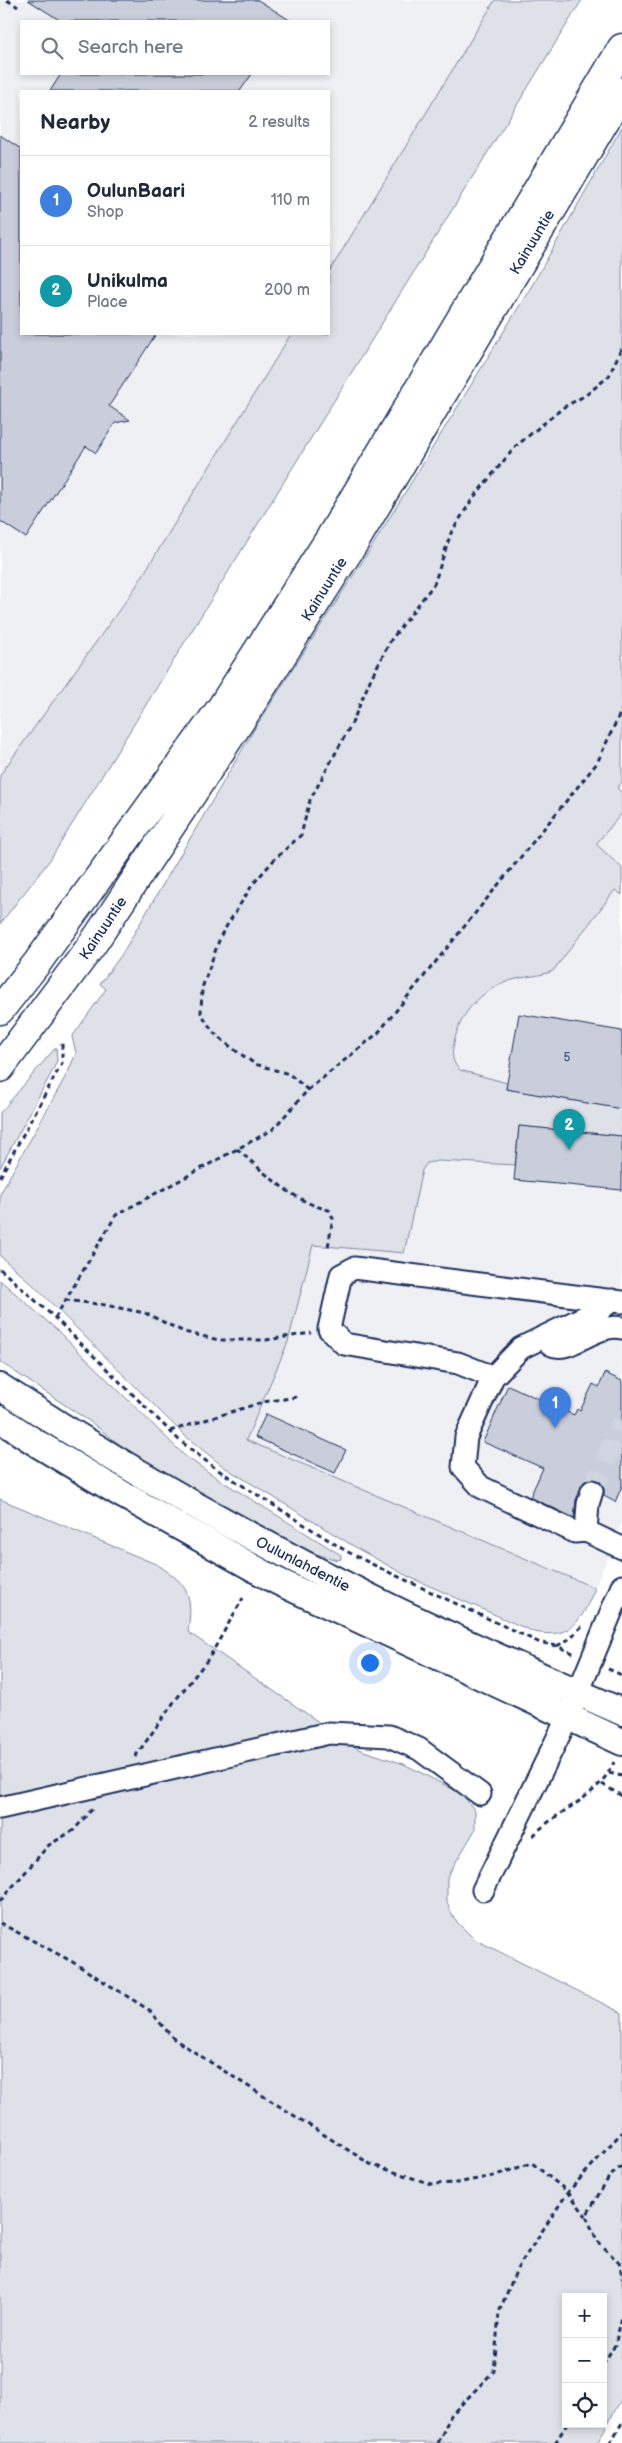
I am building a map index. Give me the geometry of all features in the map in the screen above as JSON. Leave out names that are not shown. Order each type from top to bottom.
[{"type":"highway","name":"Kainuuntie","points":[[0,1010],[37,963],[221,708],[330,538],[622,48]]},
{"type":"highway","name":"Kainuuntie","points":[[0,1068],[92,946],[241,720],[354,543],[622,92]]},
{"type":"main road","name":"Oulunlahdentie","points":[[0,1387],[67,1431],[238,1530],[370,1598],[622,1712]]},
{"type":"main road","name":"Oulunlahdentie","points":[[0,1419],[125,1496],[278,1581],[622,1742]]},
{"type":"street","points":[[493,1377],[458,1363],[344,1344],[329,1330],[341,1275],[354,1268],[617,1301]]},
{"type":"street","points":[[617,1301],[521,1348],[493,1377],[466,1437],[463,1466],[481,1487],[575,1532],[586,1531],[622,1548]]},
{"type":"street","points":[[543,1337],[552,1345],[565,1346],[600,1329],[612,1326],[622,1328]]},
{"type":"street","points":[[586,1531],[588,1504],[592,1491]]},
{"type":"street","points":[[483,1890],[568,1717],[622,1586]]},
{"type":"street","points":[[0,1808],[329,1734],[389,1736],[420,1749],[480,1794]]},
{"type":"path","points":[[8,0],[18,8]]},
{"type":"path","points":[[308,1090],[288,1074],[255,1064],[232,1048],[213,1032],[201,1013],[202,988],[221,934],[253,884],[301,835],[310,800],[353,721],[371,678],[391,640],[434,584],[450,533],[474,498],[516,446],[564,407],[586,395],[608,376],[622,347]]},
{"type":"path","points":[[55,1318],[116,1215],[272,1130],[308,1090],[378,1033],[598,763],[622,709]]},
{"type":"path","points":[[0,1177],[62,1063],[62,1043]]},
{"type":"path","points":[[237,1149],[275,1181],[311,1206],[329,1210],[333,1218],[328,1246]]},
{"type":"path","points":[[0,1269],[55,1318],[170,1431],[215,1468],[346,1551],[538,1642],[558,1646],[622,1676]]},
{"type":"path","points":[[66,1300],[105,1305],[145,1314],[184,1332],[219,1340],[266,1340],[329,1330]]},
{"type":"path","points":[[170,1431],[263,1402],[297,1397]]},
{"type":"path","points":[[0,1901],[49,1845],[74,1830],[115,1783],[174,1702],[209,1658],[243,1598]]},
{"type":"path","points":[[529,1844],[545,1823],[590,1795],[602,1784],[609,1773],[622,1776]]},
{"type":"path","points":[[602,1784],[622,1796]]},
{"type":"path","points":[[0,1923],[70,1961],[148,2010],[174,2039],[370,2164],[431,2184],[457,2183],[493,2176],[532,2164],[568,2192],[586,2216],[597,2240],[620,2264],[622,2278]]},
{"type":"path","points":[[438,2443],[450,2415],[494,2372],[499,2312],[517,2269],[568,2192],[622,2132]]},
{"type":"path","points":[[586,2216],[609,2177],[622,2166]]},
{"type":"path","points":[[607,2358],[615,2345],[622,2316]]},
{"type":"path","points":[[610,2443],[622,2423]]},
{"type":"path","points":[[555,2443],[564,2428]]},
{"type":"shaded area","points":[[0,0],[495,0],[330,270],[330,90],[20,90],[20,335],[290,335],[135,588],[0,775]]},
{"type":"shaded area","points":[[495,0],[582,0],[50,860],[0,924],[0,775],[135,588],[290,335],[330,335],[330,270]]},
{"type":"shaded area","points":[[622,127],[622,782],[617,788],[622,793],[622,813],[596,844],[622,868],[622,895],[615,890],[553,971],[505,983],[485,993],[477,1000],[459,1027],[454,1043],[453,1059],[460,1070],[507,1083],[506,1089],[622,1109],[622,1136],[519,1126],[515,1165],[438,1161],[427,1163],[422,1170],[404,1253],[313,1245],[288,1342],[246,1440],[595,1588],[580,1618],[574,1625],[558,1633],[547,1634],[534,1632],[409,1577],[360,1550],[224,1467],[184,1435],[30,1282],[0,1256],[0,1194],[68,1072],[76,1053],[72,1037],[106,989],[100,984],[122,954],[255,728],[371,548],[531,287]]},
{"type":"shaded area","points":[[622,782],[622,1523],[595,1588],[246,1440],[288,1342],[313,1245],[444,1009]]},
{"type":"shaded area","points":[[56,1047],[57,1061],[52,1072],[0,1168],[0,1113]]},
{"type":"shaded area","points":[[0,1280],[57,1330],[185,1456],[341,1555],[341,1559],[337,1560],[305,1551],[142,1462],[92,1423],[0,1362]]},
{"type":"shaded area","points":[[0,1499],[158,1565],[176,1579],[187,1592],[190,1609],[188,1632],[358,1749],[404,1764],[462,1794],[475,1811],[475,1830],[447,1877],[447,1902],[454,1919],[474,1939],[622,2013],[622,2398],[607,2425],[607,2293],[562,2293],[562,2428],[605,2428],[597,2443],[0,2443]]},
{"type":"building","points":[[28,0],[258,0],[289,20],[59,20]]},
{"type":"building","points":[[60,75],[251,75],[241,90],[51,90]]},
{"type":"building","points":[[0,135],[20,148],[20,335],[155,335],[109,406],[130,420],[115,423],[96,453],[86,446],[26,538],[0,521]]},
{"type":"building","points":[[519,1014],[622,1031],[622,1109],[506,1089]]},
{"type":"building","points":[[519,1126],[622,1136],[622,1190],[514,1180]]},
{"type":"building","points":[[605,1373],[622,1381],[622,1486],[615,1502],[604,1496],[601,1482],[590,1479],[584,1482],[576,1500],[574,1518],[530,1497],[543,1468],[483,1442],[508,1385],[574,1415],[577,1409],[580,1411],[593,1384],[599,1387]]},
{"type":"building","points":[[266,1414],[346,1450],[335,1473],[255,1437]]},
{"type":"tunnel","points":[[592,1491],[622,1422]]},
{"type":"place","name":"Unikulma","points":[[569,1150]]},
{"type":"place","name":"OulunBaari","points":[[555,1428]]}]
